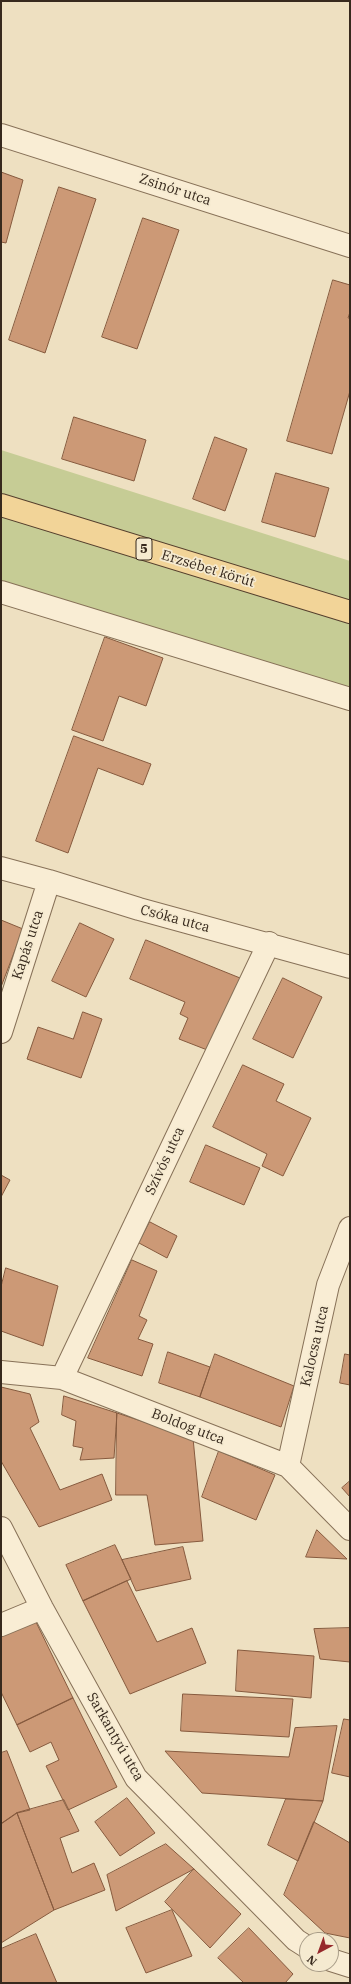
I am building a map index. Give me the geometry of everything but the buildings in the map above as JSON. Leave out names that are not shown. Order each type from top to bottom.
[{"type":"main road","name":"Erzsébet körút","points":[[1,505],[350,612]]},
{"type":"main road","name":"Erzsébet körút","points":[[1,522],[67,524]]},
{"type":"street","name":"Zsinór utca","points":[[1,135],[350,246]]},
{"type":"street","points":[[1,592],[350,699]]},
{"type":"street","name":"Csóka utca","points":[[1,868],[49,881],[139,909],[350,967]]},
{"type":"street","name":"Kapás utca","points":[[1,1032],[49,881]]},
{"type":"street","name":"Szívós utca","points":[[62,1378],[269,944]]},
{"type":"street","name":"Kalocsa utca","points":[[288,1466],[328,1285],[350,1228]]},
{"type":"street","name":"Boldog utca","points":[[1,1372],[62,1378],[288,1466],[350,1529]]},
{"type":"street","name":"Sarkantyú utca","points":[[1,1528],[42,1608],[136,1778],[299,1942]]},
{"type":"street","points":[[1,1625],[42,1608]]},
{"type":"street","points":[[339,1963],[350,1966]]},
{"type":"green space","points":[[1,450],[350,561],[350,711],[1,604]]}]
